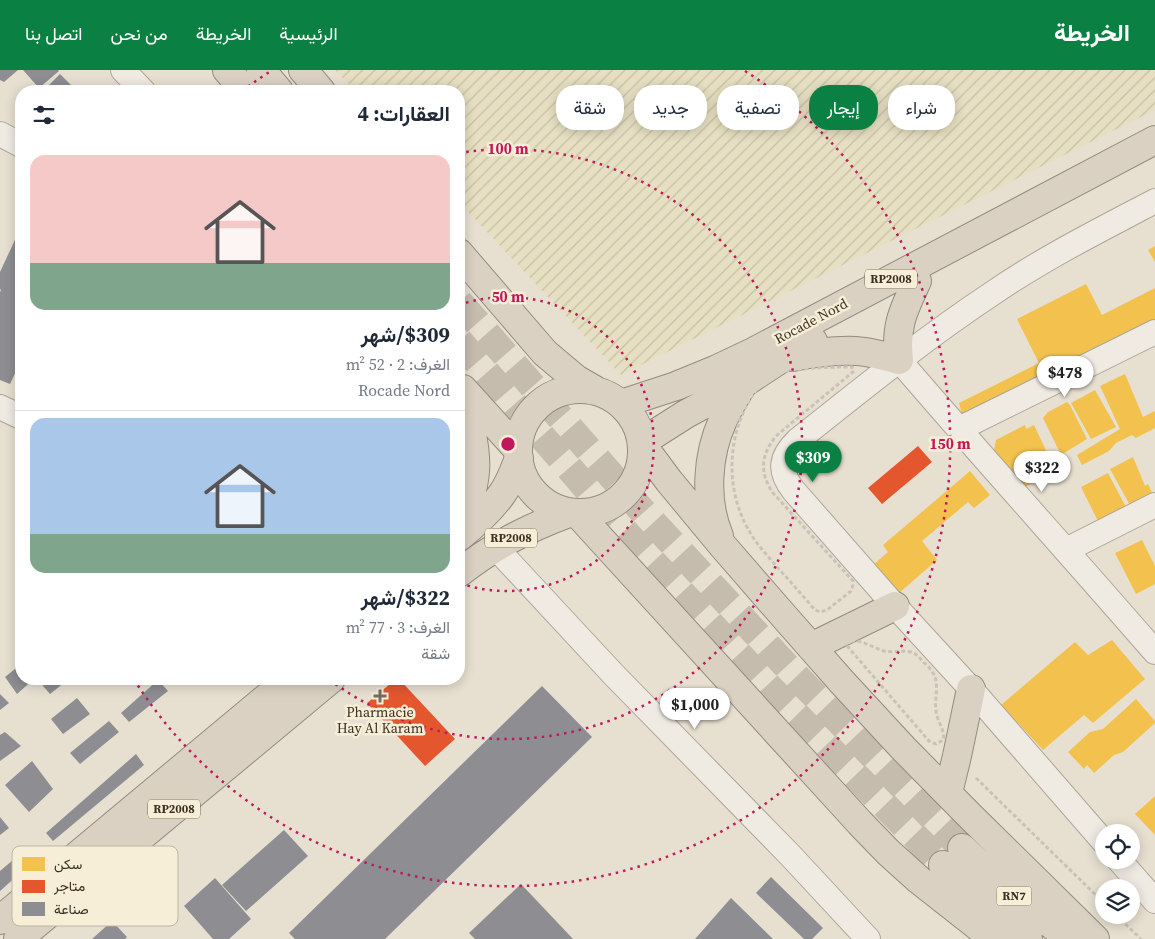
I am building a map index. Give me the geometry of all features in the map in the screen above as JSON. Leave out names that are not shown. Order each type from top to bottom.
[{"type":"highway","points":[[206,70],[217,85]]},
{"type":"highway","points":[[227,70],[240,85]]},
{"type":"highway","points":[[261,70],[273,85]]},
{"type":"highway","points":[[303,70],[316,85]]},
{"type":"highway","name":"Rocade Nord","points":[[621,404],[676,386],[753,352],[1155,140]]},
{"type":"highway","name":"Rocade Nord","points":[[642,444],[686,414],[744,383],[782,358],[917,281],[1155,156]]},
{"type":"highway","points":[[465,260],[545,353],[576,379],[595,390],[609,395],[621,404],[631,415],[638,427],[643,457],[640,471],[624,496],[612,505],[598,511],[573,513],[553,507],[540,499],[530,487],[522,473],[518,454],[522,429],[529,416],[539,404],[552,396],[565,391],[595,390]]},
{"type":"highway","points":[[782,358],[835,351],[858,351],[879,354],[899,360],[898,339],[900,319],[917,281]]},
{"type":"highway","points":[[722,545],[710,504],[710,464],[722,420],[744,383]]},
{"type":"highway","points":[[465,391],[518,454]]},
{"type":"highway","points":[[465,409],[470,423],[475,456],[475,472],[465,517]]},
{"type":"highway","points":[[642,444],[668,481],[722,545],[811,647],[897,741],[1095,939]]},
{"type":"highway","name":"RP2008","points":[[465,533],[476,524],[502,494],[512,476],[518,454]]},
{"type":"highway","points":[[573,513],[888,852],[919,880],[994,939]]},
{"type":"highway","name":"RP2008","points":[[465,569],[495,548],[538,525],[573,513]]},
{"type":"highway","points":[[811,647],[895,606]]},
{"type":"highway","name":"RP2008","points":[[89,846],[282,685]]},
{"type":"highway","name":"RP2008","points":[[133,846],[324,685]]},
{"type":"highway","points":[[948,793],[971,689]]},
{"type":"highway","name":"RN7","points":[[1028,939],[969,891],[952,856],[990,875],[1071,939]]},
{"type":"highway","name":"RP2008","points":[[0,920],[12,910]]},
{"type":"highway","name":"RP2008","points":[[27,935],[38,926]]},
{"type":"street","points":[[123,70],[137,85]]},
{"type":"street","points":[[0,134],[15,142]]},
{"type":"street","points":[[1095,832],[971,689],[790,487],[786,482],[783,471],[784,458],[798,440],[899,360],[993,292],[1052,257],[1155,201]]},
{"type":"street","points":[[958,429],[1155,332]]},
{"type":"street","points":[[899,360],[1155,652]]},
{"type":"street","points":[[0,407],[15,414]]},
{"type":"street","points":[[1066,550],[1155,505]]},
{"type":"street","points":[[495,548],[614,675],[790,855],[868,939]]},
{"type":"street","points":[[1127,869],[1155,901]]},
{"type":"path","points":[[856,641],[885,651],[909,652],[918,656],[936,678],[935,708],[938,723],[944,733],[943,740],[936,744],[930,741],[848,647],[849,642],[856,641]]},
{"type":"path","points":[[974,776],[1095,894]]},
{"type":"path","points":[[1125,924],[1141,939]]},
{"type":"shaded area","points":[[335,70],[1155,70],[1155,110],[621,375],[465,208],[465,85],[349,85]]},
{"type":"building: سكن","points":[[1155,246],[1155,262],[1148,250]]},
{"type":"building: سكن","points":[[1086,284],[1102,315],[1155,288],[1155,326],[964,422],[959,403],[1039,363],[1017,319]]},
{"type":"building: سكن","points":[[1125,374],[1143,417],[1155,411],[1155,428],[1136,438],[1132,435],[1116,443],[1109,451],[1082,465],[1077,455],[1120,429],[1100,386]]},
{"type":"building: سكن","points":[[1095,390],[1116,427],[1091,439],[1071,403]]},
{"type":"building: سكن","points":[[1067,402],[1087,439],[1061,455],[1043,418],[1048,412]]},
{"type":"building: سكن","points":[[1025,425],[1026,429],[1034,425],[1051,461],[1041,467],[1044,477],[1023,488],[993,455],[996,440]]},
{"type":"building: سكن","points":[[1133,457],[1145,486],[1148,484],[1154,497],[1131,507],[1110,469]]},
{"type":"building: سكن","points":[[970,471],[990,495],[974,508],[968,502],[922,541],[937,560],[898,594],[873,565],[888,552],[883,545]]},
{"type":"building: سكن","points":[[1108,473],[1128,511],[1100,525],[1081,487]]},
{"type":"building: سكن","points":[[1142,540],[1155,566],[1155,584],[1136,594],[1115,553]]},
{"type":"building: سكن","points":[[1112,640],[1145,679],[1093,723],[1084,715],[1043,750],[1001,705],[1075,642],[1088,655]]},
{"type":"building: سكن","points":[[1136,699],[1155,723],[1123,752],[1114,755],[1094,773],[1087,765],[1084,769],[1068,752],[1090,732],[1103,729]]},
{"type":"building: سكن","points":[[1155,796],[1155,835],[1135,814]]},
{"type":"building: متاجر","points":[[918,446],[932,462],[882,504],[868,488]]},
{"type":"building: متاجر","points":[[389,685],[405,685],[455,739],[425,766],[367,703]]},
{"type":"building: صناعة","points":[[0,70],[18,70],[4,82],[0,80]]},
{"type":"building: صناعة","points":[[23,70],[59,71],[43,85],[36,85]]},
{"type":"building: صناعة","points":[[60,74],[71,85],[49,85]]},
{"type":"building: صناعة","points":[[15,240],[15,374],[10,384],[0,380],[0,272]]},
{"type":"building: صناعة","points":[[15,669],[15,685],[27,685],[17,694],[5,677]]},
{"type":"building: صناعة","points":[[42,685],[61,685],[50,694]]},
{"type":"building: صناعة","points":[[152,685],[163,685],[168,691],[129,722],[121,713]]},
{"type":"building: صناعة","points":[[542,686],[592,737],[385,939],[295,939],[289,933]]},
{"type":"building: صناعة","points":[[0,694],[9,703],[0,710]]},
{"type":"building: صناعة","points":[[77,698],[90,714],[63,734],[51,719]]},
{"type":"building: صناعة","points":[[109,721],[119,732],[80,764],[70,753]]},
{"type":"building: صناعة","points":[[5,732],[21,746],[0,761],[0,735]]},
{"type":"building: صناعة","points":[[136,754],[144,765],[53,841],[46,833]]},
{"type":"building: صناعة","points":[[32,761],[53,789],[29,812],[5,785]]},
{"type":"building: صناعة","points":[[0,817],[9,828],[0,835]]},
{"type":"building: صناعة","points":[[284,830],[308,856],[246,911],[222,885]]},
{"type":"building: صناعة","points":[[12,861],[12,880],[0,891],[0,871]]},
{"type":"building: صناعة","points":[[771,877],[823,928],[812,939],[804,939],[756,893]]},
{"type":"building: صناعة","points":[[215,878],[251,919],[229,939],[213,939],[184,906]]},
{"type":"building: صناعة","points":[[521,884],[573,939],[475,939],[469,933]]},
{"type":"building: صناعة","points":[[731,898],[773,939],[695,939]]},
{"type":"building: صناعة","points":[[106,926],[117,926],[127,937],[125,939],[92,939]]},
{"type":"tunnel","points":[[465,309],[645,514],[791,671],[962,848]]},
{"type":"tunnel","points":[[465,348],[624,531],[770,688],[943,865]]},
{"type":"place","name":"Pharmacie Hay Al Karam","points":[[380,696]]}]
